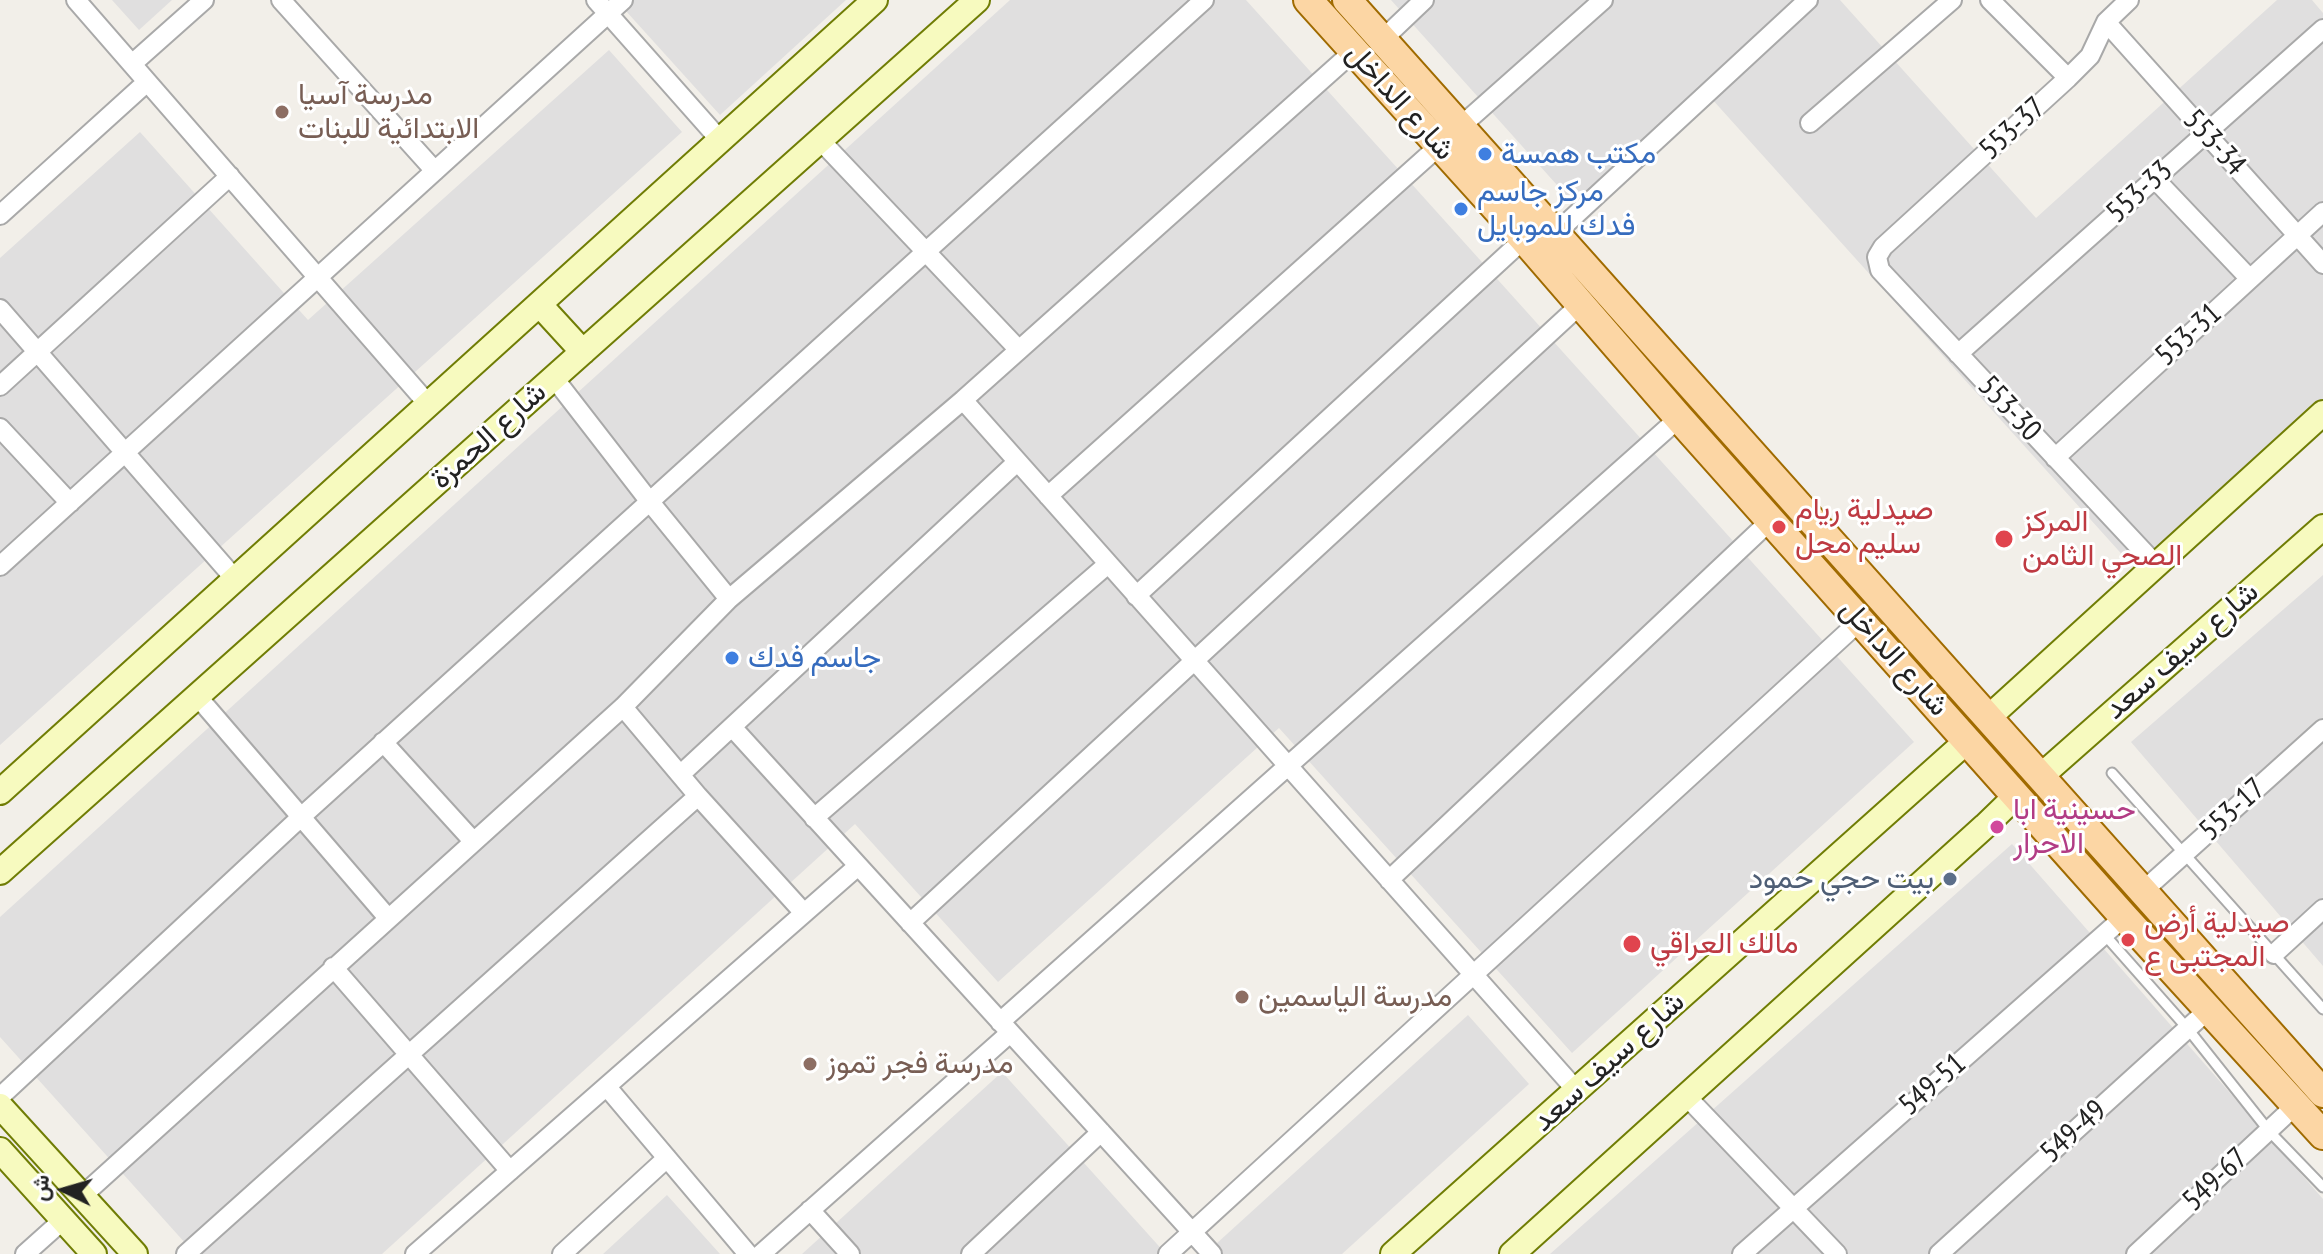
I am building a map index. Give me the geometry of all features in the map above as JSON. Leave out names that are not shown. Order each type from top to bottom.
[{"type":"main road","name":"شارع الداخل","points":[[1308,0],[1524,239],[2016,796],[2114,925],[2198,1020],[2323,1135]]},
{"type":"main road","name":"شارع الداخل","points":[[1347,0],[2323,1093]]},
{"type":"street","points":[[76,0],[428,404]]},
{"type":"street","points":[[132,64],[204,0]]},
{"type":"street","points":[[281,0],[435,171]]},
{"type":"street","points":[[0,566],[435,171],[602,7],[623,0]]},
{"type":"street","points":[[0,792],[875,0]]},
{"type":"street","name":"شارع الحمزة","points":[[0,872],[977,0]]},
{"type":"street","points":[[0,1097],[383,742],[1204,0]]},
{"type":"street","points":[[1383,39],[1424,0]]},
{"type":"street","points":[[1461,126],[1603,0]]},
{"type":"street","points":[[1556,233],[1808,0]]},
{"type":"street","points":[[1810,123],[1952,0]]},
{"type":"street","points":[[1990,0],[2068,78]]},
{"type":"street","name":"553-37","points":[[1883,247],[2090,56],[2106,22],[2129,0]]},
{"type":"street","points":[[602,7],[720,140]]},
{"type":"street","name":"553-34","points":[[2106,22],[2323,264]]},
{"type":"street","name":"553-33","points":[[1958,354],[2323,29]]},
{"type":"street","points":[[82,1196],[623,707],[729,599],[963,400],[1354,51]]},
{"type":"street","points":[[0,215],[147,82]]},
{"type":"street","points":[[820,140],[1019,350]]},
{"type":"street","points":[[1048,496],[1439,146]]},
{"type":"street","points":[[0,386],[230,176]]},
{"type":"street","points":[[2155,179],[2250,279]]},
{"type":"street","name":"553-31","points":[[2055,458],[2323,212]]},
{"type":"street","points":[[1136,596],[1524,239]]},
{"type":"street","name":"553-30","points":[[1883,247],[1877,257],[1880,270],[2156,565]]},
{"type":"street","points":[[539,304],[583,352]]},
{"type":"street","points":[[910,923],[1581,304]]},
{"type":"street","points":[[0,309],[235,579]]},
{"type":"street","points":[[554,378],[729,599]]},
{"type":"street","points":[[963,400],[1577,1091]]},
{"type":"street","points":[[1988,718],[2323,413]]},
{"type":"street","points":[[761,1254],[1287,765],[1679,418]]},
{"type":"street","points":[[0,428],[70,503]]},
{"type":"street","points":[[681,774],[1017,462]]},
{"type":"street","points":[[1389,880],[1771,520]]},
{"type":"street","name":"شارع سيف سعد","points":[[2041,776],[2323,527]]},
{"type":"street","points":[[814,818],[1108,564]]},
{"type":"street","points":[[1168,1254],[1861,620]]},
{"type":"street","points":[[197,696],[388,918]]},
{"type":"street","points":[[623,707],[698,796],[804,913]]},
{"type":"street","points":[[732,727],[1212,1254]]},
{"type":"street","name":"553-17","points":[[2143,891],[2323,729]]},
{"type":"street","name":"شارع سيف سعد","points":[[1393,1254],[1967,741]]},
{"type":"street","points":[[383,742],[473,841]]},
{"type":"street","points":[[186,1254],[698,796]]},
{"type":"street","points":[[1512,1254],[2016,796]]},
{"type":"street","points":[[415,1254],[858,866]]},
{"type":"street","points":[[2274,954],[2323,909]]},
{"type":"street","name":"549-51","points":[[1742,1254],[2114,925]]},
{"type":"street","points":[[333,967],[510,1171]]},
{"type":"street","name":"549-49","points":[[1939,1254],[2198,1020]]},
{"type":"street","points":[[607,1087],[748,1254]]},
{"type":"street","points":[[1687,1097],[1837,1254]]},
{"type":"street","points":[[0,1106],[135,1254]]},
{"type":"street","name":"549-67","points":[[2136,1254],[2295,1106]]},
{"type":"street","points":[[971,1254],[1101,1132]]},
{"type":"street","points":[[0,1150],[94,1254]]},
{"type":"street","points":[[562,1254],[667,1158]]},
{"type":"street","points":[[810,1210],[850,1254]]},
{"type":"street","points":[[25,1254],[63,1220]]},
{"type":"lane","points":[[2112,773],[2323,1009]]},
{"type":"lane","points":[[2198,1020],[2269,1131],[2323,1187]]},
{"type":"shaded area","points":[[112,0],[172,0],[139,30]]},
{"type":"shaded area","points":[[616,0],[846,0],[720,115]]},
{"type":"shaded area","points":[[1010,0],[1246,0],[1914,742],[1572,1053],[1279,728],[998,982],[855,824],[382,1254],[195,1254],[0,1037],[0,917]]},
{"type":"shaded area","points":[[1391,0],[1840,0],[2036,218],[2277,0],[2312,0],[2323,13],[2323,418],[2145,580],[1702,88],[1574,204]]},
{"type":"shaded area","points":[[609,50],[682,132],[0,745],[0,258],[140,132],[308,320]]},
{"type":"shaded area","points":[[2323,575],[2323,966],[2131,742]]},
{"type":"shaded area","points":[[2012,844],[2323,1199],[2323,1254],[1550,1254]]},
{"type":"shaded area","points":[[1468,1015],[1529,1084],[1342,1254],[1205,1254]]},
{"type":"shaded area","points":[[1002,1072],[1166,1254],[802,1254]]},
{"type":"shaded area","points":[[667,1195],[720,1254],[603,1254]]},
{"type":"place","name":"مدرسة آسيا الابتدائية للبنات","points":[[282,112]]},
{"type":"place","name":"مكتب همسة","points":[[1485,154]]},
{"type":"place","name":"مركز جاسم فدك للموبايل","points":[[1461,209]]},
{"type":"place","name":"صيدلية ريام سليم محل","points":[[1779,527]]},
{"type":"place","name":"المركز الصحي الثامن","points":[[2004,539]]},
{"type":"place","name":"جاسم فدك","points":[[732,658]]},
{"type":"place","name":"حسينية ابا الاحرار","points":[[1997,827]]},
{"type":"place","name":"بيت حجي حمود","points":[[1950,879]]},
{"type":"place","name":"صيدلية أرض المجتبى ع","points":[[2128,940]]},
{"type":"place","name":"مالك العراقي","points":[[1632,944]]},
{"type":"place","name":"مدرسة الياسمين","points":[[1242,997]]},
{"type":"place","name":"مدرسة فجر تموز","points":[[810,1064]]}]
